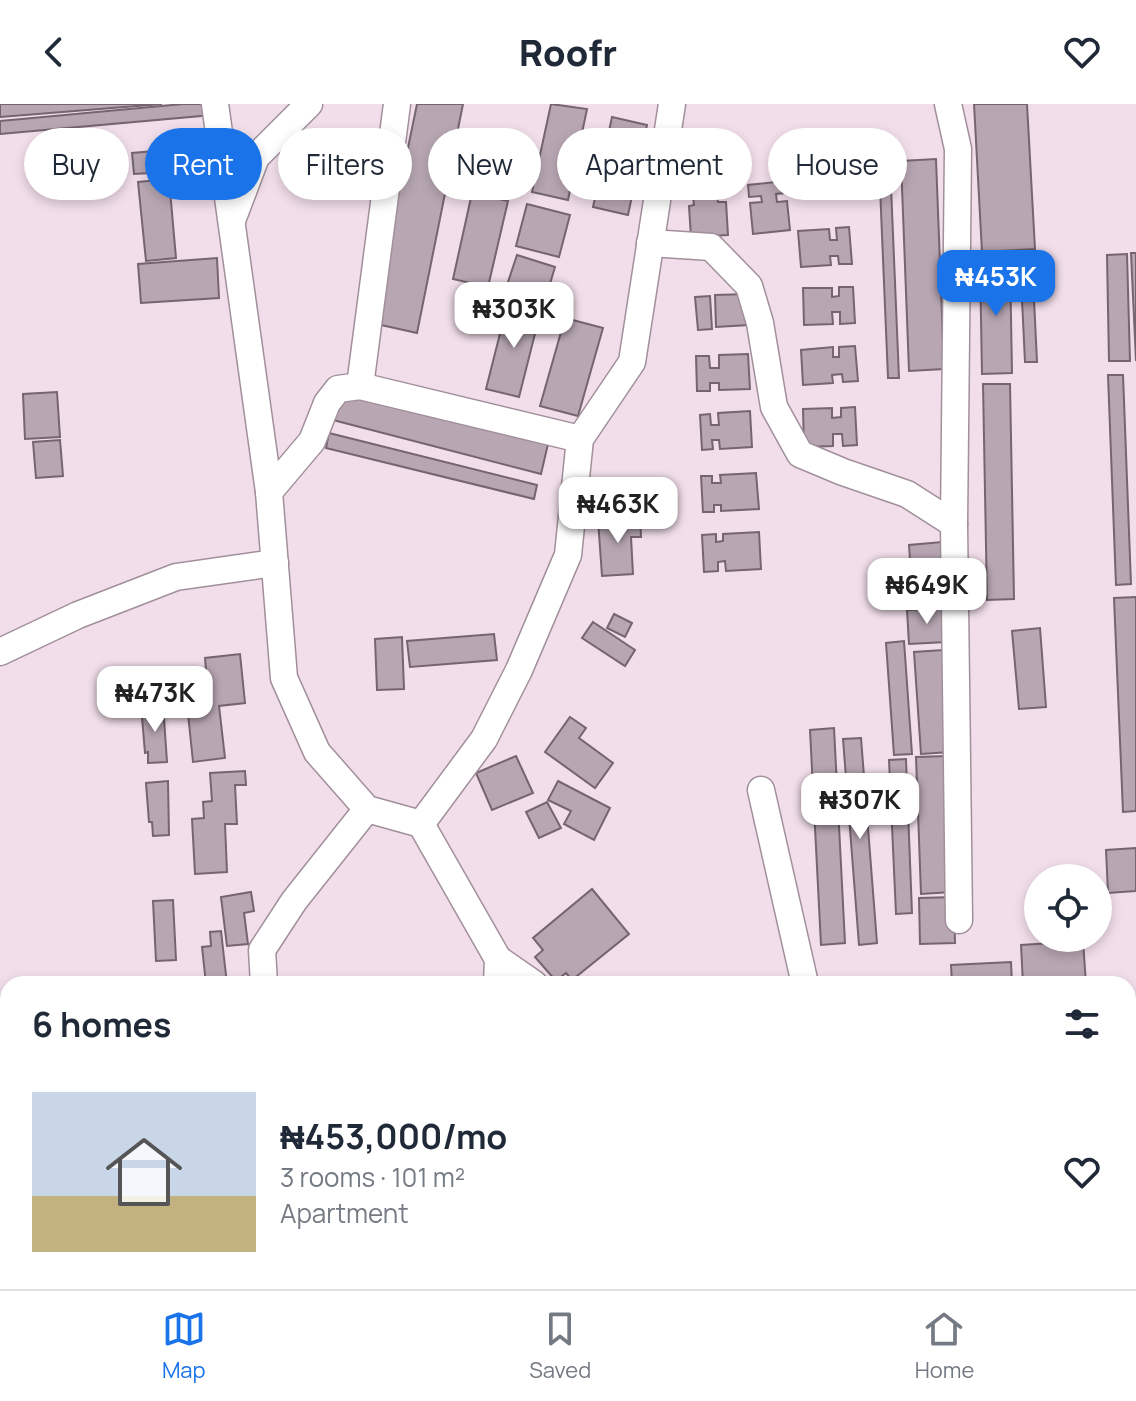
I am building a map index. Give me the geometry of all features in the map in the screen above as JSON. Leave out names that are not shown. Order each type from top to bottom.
[{"type":"street","points":[[215,104],[269,492],[284,678],[317,752],[367,809],[421,824],[497,972]]},
{"type":"street","points":[[233,220],[256,157],[309,104]]},
{"type":"street","points":[[360,386],[397,104]]},
{"type":"street","points":[[421,824],[484,739],[519,670],[568,555],[580,439],[632,362],[672,104]]},
{"type":"street","points":[[948,104],[958,149],[954,524],[959,920]]},
{"type":"street","points":[[650,243],[711,247],[749,286],[760,323],[774,407],[800,454],[907,494],[954,524]]},
{"type":"street","points":[[269,492],[312,441],[327,403],[338,389],[360,386],[580,439]]},
{"type":"street","points":[[0,652],[78,615],[176,577],[275,563]]},
{"type":"street","points":[[761,790],[803,976]]},
{"type":"street","points":[[264,976],[262,950],[294,901],[367,809]]},
{"type":"building","points":[[0,104],[162,104],[0,117]]},
{"type":"building","points":[[183,104],[211,104],[212,115],[67,128],[24,128],[24,132],[0,134],[0,121]]},
{"type":"building","points":[[417,104],[463,104],[458,128],[428,128],[428,200],[444,200],[417,333],[372,323],[397,200],[412,200],[412,128]]},
{"type":"building","points":[[551,104],[587,109],[583,128],[557,128],[557,198],[541,194],[541,150]]},
{"type":"building","points":[[974,104],[1027,104],[1035,249],[982,252]]},
{"type":"building","points":[[612,117],[647,125],[646,128],[610,128]]},
{"type":"building","points":[[145,152],[145,173],[134,174],[132,153]]},
{"type":"building","points":[[936,159],[944,369],[909,371],[902,200],[907,200],[907,161]]},
{"type":"building","points":[[145,181],[145,200],[171,200],[176,258],[146,261],[138,182]]},
{"type":"building","points":[[768,183],[768,200],[787,201],[790,230],[753,234],[750,203],[762,202],[761,196],[752,197],[752,185]]},
{"type":"building","points":[[470,200],[508,201],[488,287],[453,279]]},
{"type":"building","points":[[594,200],[631,200],[628,215],[593,207]]},
{"type":"building","points":[[693,200],[726,202],[728,235],[691,237],[689,206],[694,205]]},
{"type":"building","points":[[881,200],[892,200],[899,378],[888,378]]},
{"type":"building","points":[[527,204],[570,215],[559,257],[516,246]]},
{"type":"building","points":[[849,227],[852,264],[839,264],[838,256],[830,256],[831,265],[801,267],[798,231],[829,229],[830,240],[837,240],[836,228]]},
{"type":"building","points":[[1131,253],[1136,253],[1136,361]]},
{"type":"building","points":[[1127,254],[1130,361],[1109,361],[1107,255]]},
{"type":"building","points":[[517,255],[555,267],[544,304],[505,291]]},
{"type":"building","points":[[217,258],[219,298],[141,303],[138,264]]},
{"type":"building","points":[[1020,258],[1032,258],[1037,362],[1025,362]]},
{"type":"building","points":[[980,263],[1010,263],[1012,373],[982,374]]},
{"type":"building","points":[[839,287],[853,287],[855,323],[840,324],[840,312],[832,312],[833,324],[804,325],[803,288],[832,288],[832,297],[839,296]]},
{"type":"building","points":[[748,294],[749,325],[716,327],[715,295]]},
{"type":"building","points":[[710,296],[712,329],[698,330],[695,297]]},
{"type":"building","points":[[508,302],[541,310],[519,397],[486,389]]},
{"type":"building","points":[[565,318],[603,328],[578,416],[540,406]]},
{"type":"building","points":[[855,346],[858,381],[843,382],[842,374],[832,375],[833,383],[803,385],[801,350],[833,347],[833,357],[839,357],[839,347]]},
{"type":"building","points":[[748,354],[750,389],[719,390],[719,383],[710,383],[710,391],[697,391],[696,356],[709,356],[710,368],[719,368],[719,355]]},
{"type":"building","points":[[1108,375],[1123,375],[1131,584],[1116,585]]},
{"type":"building","points":[[983,384],[1010,384],[1014,599],[987,600]]},
{"type":"building","points":[[341,391],[548,444],[541,474],[333,420]]},
{"type":"building","points":[[57,392],[60,437],[25,439],[23,394]]},
{"type":"building","points":[[855,407],[857,445],[843,446],[842,434],[833,434],[833,446],[804,447],[803,409],[832,408],[832,418],[841,417],[841,408]]},
{"type":"building","points":[[750,411],[752,447],[720,449],[719,440],[712,440],[713,449],[702,450],[700,415],[710,414],[711,425],[719,425],[718,413]]},
{"type":"building","points":[[329,433],[537,485],[534,499],[326,448]]},
{"type":"building","points":[[60,440],[63,476],[36,478],[33,442]]},
{"type":"building","points":[[756,473],[759,509],[721,511],[721,505],[714,505],[714,512],[703,512],[701,476],[712,476],[712,483],[721,483],[720,475]]},
{"type":"building","points":[[640,518],[641,537],[631,537],[633,574],[602,576],[598,520]]},
{"type":"building","points":[[759,532],[761,569],[726,571],[725,561],[718,562],[718,571],[704,572],[702,535],[716,534],[716,542],[723,541],[723,534]]},
{"type":"building","points":[[942,542],[946,601],[913,603],[909,545]]},
{"type":"building","points":[[1136,597],[1136,811],[1123,812],[1114,598]]},
{"type":"building","points":[[945,608],[946,642],[909,644],[907,610]]},
{"type":"building","points":[[614,614],[632,623],[625,637],[607,628]]},
{"type":"building","points":[[593,622],[635,650],[625,666],[582,638]]},
{"type":"building","points":[[1040,628],[1046,707],[1019,709],[1012,631]]},
{"type":"building","points":[[494,634],[497,660],[410,667],[407,641]]},
{"type":"building","points":[[402,637],[404,689],[377,690],[375,639]]},
{"type":"building","points":[[904,641],[912,754],[894,755],[886,643]]},
{"type":"building","points":[[943,650],[950,752],[921,754],[914,652]]},
{"type":"building","points":[[240,654],[245,703],[219,706],[225,758],[193,762],[187,704],[200,702],[198,683],[207,682],[205,658]]},
{"type":"building","points":[[163,704],[167,762],[148,763],[142,717],[148,716],[147,706]]},
{"type":"building","points":[[570,717],[586,728],[579,738],[613,763],[595,788],[545,752]]},
{"type":"building","points":[[834,728],[845,943],[821,945],[810,730]]},
{"type":"building","points":[[861,738],[877,943],[859,945],[843,739]]},
{"type":"building","points":[[516,756],[533,793],[492,810],[476,773]]},
{"type":"building","points":[[947,756],[952,892],[921,894],[916,757]]},
{"type":"building","points":[[906,759],[912,913],[896,914],[889,760]]},
{"type":"building","points":[[245,771],[246,785],[235,785],[237,824],[225,824],[227,872],[195,874],[192,819],[204,818],[203,802],[212,801],[210,773]]},
{"type":"building","points":[[168,781],[169,835],[153,836],[146,783]]},
{"type":"building","points":[[558,781],[610,808],[594,840],[564,824],[571,811],[548,800]]},
{"type":"building","points":[[547,802],[561,828],[539,838],[526,812]]},
{"type":"building","points":[[1136,848],[1136,891],[1112,893],[1112,864],[1107,864],[1106,850]]},
{"type":"building","points":[[592,889],[629,934],[577,976],[566,973],[552,976],[535,957],[543,950],[533,938]]},
{"type":"building","points":[[251,892],[254,911],[244,913],[248,944],[227,946],[221,897]]},
{"type":"building","points":[[954,897],[955,943],[920,944],[919,898]]},
{"type":"building","points":[[173,900],[176,960],[156,961],[153,901]]},
{"type":"building","points":[[221,931],[226,976],[205,976],[202,947],[211,946],[210,932]]},
{"type":"building","points":[[1021,945],[1024,945],[1024,952],[1084,952],[1085,976],[1023,976]]},
{"type":"building","points":[[1011,962],[1012,976],[952,976],[951,965]]}]
